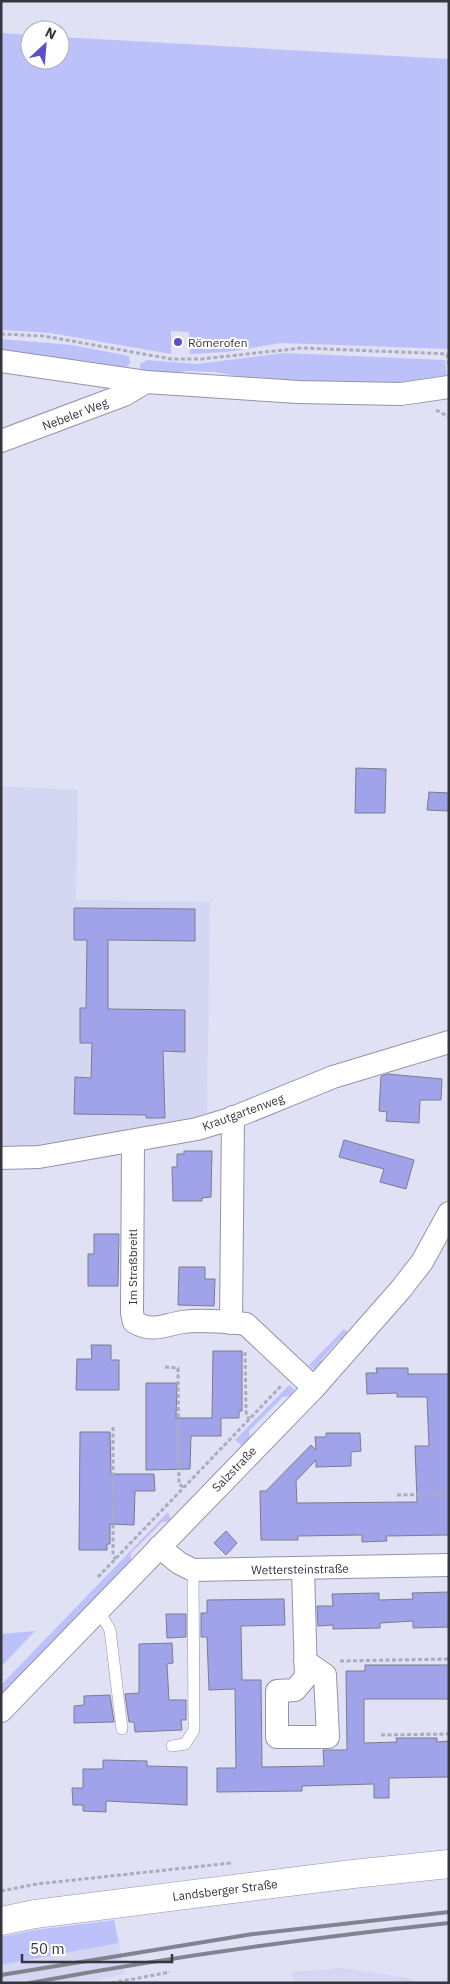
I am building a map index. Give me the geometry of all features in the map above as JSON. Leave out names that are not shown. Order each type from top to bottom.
[{"type":"main road","name":"Landsberger Straße","points":[[1,1921],[45,1912],[449,1864]]},
{"type":"street","points":[[1,361],[146,382],[298,392],[402,394],[449,387]]},
{"type":"street","name":"Nebeler Weg","points":[[1,441],[124,395],[146,382]]},
{"type":"street","name":"Krautgartenweg","points":[[1,1158],[39,1156],[133,1142],[196,1129],[233,1117],[333,1077],[449,1042]]},
{"type":"street","points":[[231,1323],[233,1117]]},
{"type":"street","name":"Im Straßbreitl","points":[[133,1142],[132,1313],[134,1322],[144,1327],[165,1327],[183,1322],[246,1324],[314,1388]]},
{"type":"street","name":"Salzstraße","points":[[1,1711],[314,1388],[407,1282],[422,1262],[448,1216]]},
{"type":"street","points":[[159,1547],[179,1563],[192,1570]]},
{"type":"street","name":"Wettersteinstraße","points":[[192,1570],[449,1565]]},
{"type":"street","points":[[304,1569],[305,1661]]},
{"type":"lane","points":[[172,1746],[185,1744],[194,1730],[192,1570]]},
{"type":"lane","points":[[98,1609],[110,1630],[122,1729]]},
{"type":"path","points":[[1,334],[44,336],[171,359],[202,359],[302,348],[448,354],[449,368]]},
{"type":"path","points":[[249,1419],[246,1412],[245,1340],[254,1330]]},
{"type":"path","points":[[165,1367],[178,1368],[179,1484],[183,1487]]},
{"type":"path","points":[[96,1580],[296,1371]]},
{"type":"path","points":[[114,1427],[113,1556],[116,1559]]},
{"type":"path","points":[[397,1495],[449,1494]]},
{"type":"path","points":[[305,1661],[449,1659]]},
{"type":"path","points":[[381,1735],[449,1734]]},
{"type":"path","points":[[112,1983],[170,1972]]},
{"type":"shaded area","points":[[1,33],[20,34],[20,70],[70,70],[70,38],[449,59],[449,349],[281,343],[227,352],[190,354],[189,332],[171,331],[171,354],[50,333],[1,330]]},
{"type":"shaded area","points":[[1,339],[72,345],[129,356],[130,363],[125,369],[1,353]]},
{"type":"shaded area","points":[[284,353],[445,360],[447,378],[411,384],[258,380],[215,372],[186,371],[169,375],[144,372],[140,368],[140,364],[147,360],[197,364]]},
{"type":"shaded area","points":[[1,786],[78,790],[76,900],[210,902],[207,1119],[134,1137],[1,1150]]},
{"type":"shaded area","points":[[344,1329],[350,1334],[344,1341],[340,1339],[321,1360],[322,1366],[316,1372],[309,1365]]},
{"type":"shaded area","points":[[289,1385],[295,1390],[290,1396],[283,1397],[249,1431],[250,1439],[242,1446],[235,1440]]},
{"type":"shaded area","points":[[168,1512],[171,1521],[162,1522],[131,1553],[131,1561],[1,1697],[1,1685]]},
{"type":"shaded area","points":[[35,1631],[1,1667],[1,1634]]},
{"type":"shaded area","points":[[114,1920],[119,1943],[1,1965],[1,1937],[35,1930]]},
{"type":"shaded area","points":[[119,1943],[125,1974],[85,1983],[1,1983],[1,1965]]},
{"type":"shaded area","points":[[341,1968],[409,1978],[421,1983],[295,1983],[291,1972]]},
{"type":"building","points":[[356,768],[386,769],[385,813],[355,813]]},
{"type":"building","points":[[429,792],[449,793],[449,811],[427,810]]},
{"type":"building","points":[[74,908],[195,909],[195,941],[108,940],[108,1009],[185,1010],[185,1052],[163,1051],[165,1118],[146,1118],[146,1115],[74,1114],[75,1077],[91,1078],[92,1043],[80,1043],[80,1008],[86,1008],[87,940],[74,940]]},
{"type":"building","points":[[388,1074],[442,1079],[441,1100],[420,1100],[419,1123],[386,1121],[387,1112],[379,1111],[381,1076]]},
{"type":"building","points":[[344,1140],[414,1160],[406,1189],[380,1182],[384,1169],[339,1157]]},
{"type":"building","points":[[184,1151],[212,1151],[211,1197],[202,1198],[202,1201],[173,1201],[172,1167],[177,1167],[177,1154],[184,1154]]},
{"type":"building","points":[[94,1234],[119,1234],[118,1286],[88,1286],[88,1254],[94,1254]]},
{"type":"building","points":[[179,1267],[205,1267],[205,1279],[215,1279],[214,1306],[178,1305]]},
{"type":"building","points":[[91,1345],[111,1345],[111,1360],[119,1360],[119,1390],[76,1390],[77,1359],[92,1359]]},
{"type":"building","points":[[213,1351],[242,1351],[242,1411],[239,1411],[239,1418],[221,1418],[221,1436],[191,1436],[190,1469],[146,1470],[146,1383],[177,1383],[176,1418],[212,1418]]},
{"type":"building","points":[[376,1368],[408,1368],[408,1374],[449,1374],[449,1535],[386,1536],[387,1541],[362,1542],[362,1535],[298,1536],[298,1540],[261,1540],[260,1491],[266,1491],[311,1445],[316,1450],[315,1437],[326,1437],[326,1433],[360,1433],[361,1451],[351,1452],[351,1466],[316,1467],[316,1460],[296,1481],[297,1503],[417,1502],[415,1446],[429,1446],[427,1397],[397,1397],[397,1393],[367,1394],[366,1373],[377,1373]]},
{"type":"building","points":[[80,1432],[110,1432],[111,1474],[154,1474],[155,1491],[135,1491],[134,1525],[110,1524],[110,1544],[107,1544],[107,1550],[79,1550]]},
{"type":"building","points":[[226,1531],[237,1543],[226,1555],[214,1543]]},
{"type":"building","points":[[449,1592],[449,1627],[413,1628],[413,1621],[380,1623],[380,1628],[333,1629],[333,1625],[318,1626],[317,1606],[333,1606],[332,1594],[379,1593],[379,1600],[413,1599],[412,1593]]},
{"type":"building","points":[[284,1599],[285,1625],[241,1626],[242,1680],[261,1680],[262,1767],[324,1766],[323,1750],[347,1750],[346,1671],[365,1671],[365,1665],[449,1665],[449,1699],[364,1699],[364,1743],[397,1742],[396,1738],[437,1738],[437,1742],[449,1741],[449,1777],[389,1778],[389,1798],[374,1798],[374,1784],[302,1786],[302,1791],[217,1792],[217,1768],[236,1768],[235,1689],[209,1690],[207,1637],[201,1637],[201,1613],[207,1613],[207,1600]]},
{"type":"building","points":[[166,1614],[186,1614],[186,1637],[167,1638]]},
{"type":"building","points":[[172,1643],[173,1663],[167,1664],[169,1700],[186,1700],[186,1720],[181,1720],[182,1730],[135,1732],[134,1722],[129,1722],[125,1694],[139,1693],[139,1644]]},
{"type":"building","points":[[110,1695],[114,1722],[74,1723],[74,1706],[84,1705],[84,1696]]},
{"type":"building","points":[[103,1760],[147,1761],[147,1766],[187,1767],[187,1805],[106,1801],[106,1812],[83,1811],[83,1805],[73,1805],[72,1788],[83,1788],[83,1769],[103,1769]]},
{"type":"railway","points":[[1,1975],[253,1934],[449,1912]]},
{"type":"railway","points":[[30,1983],[239,1949],[449,1923]]},
{"type":"place","name":"Römerofen","points":[[178,342]]}]
